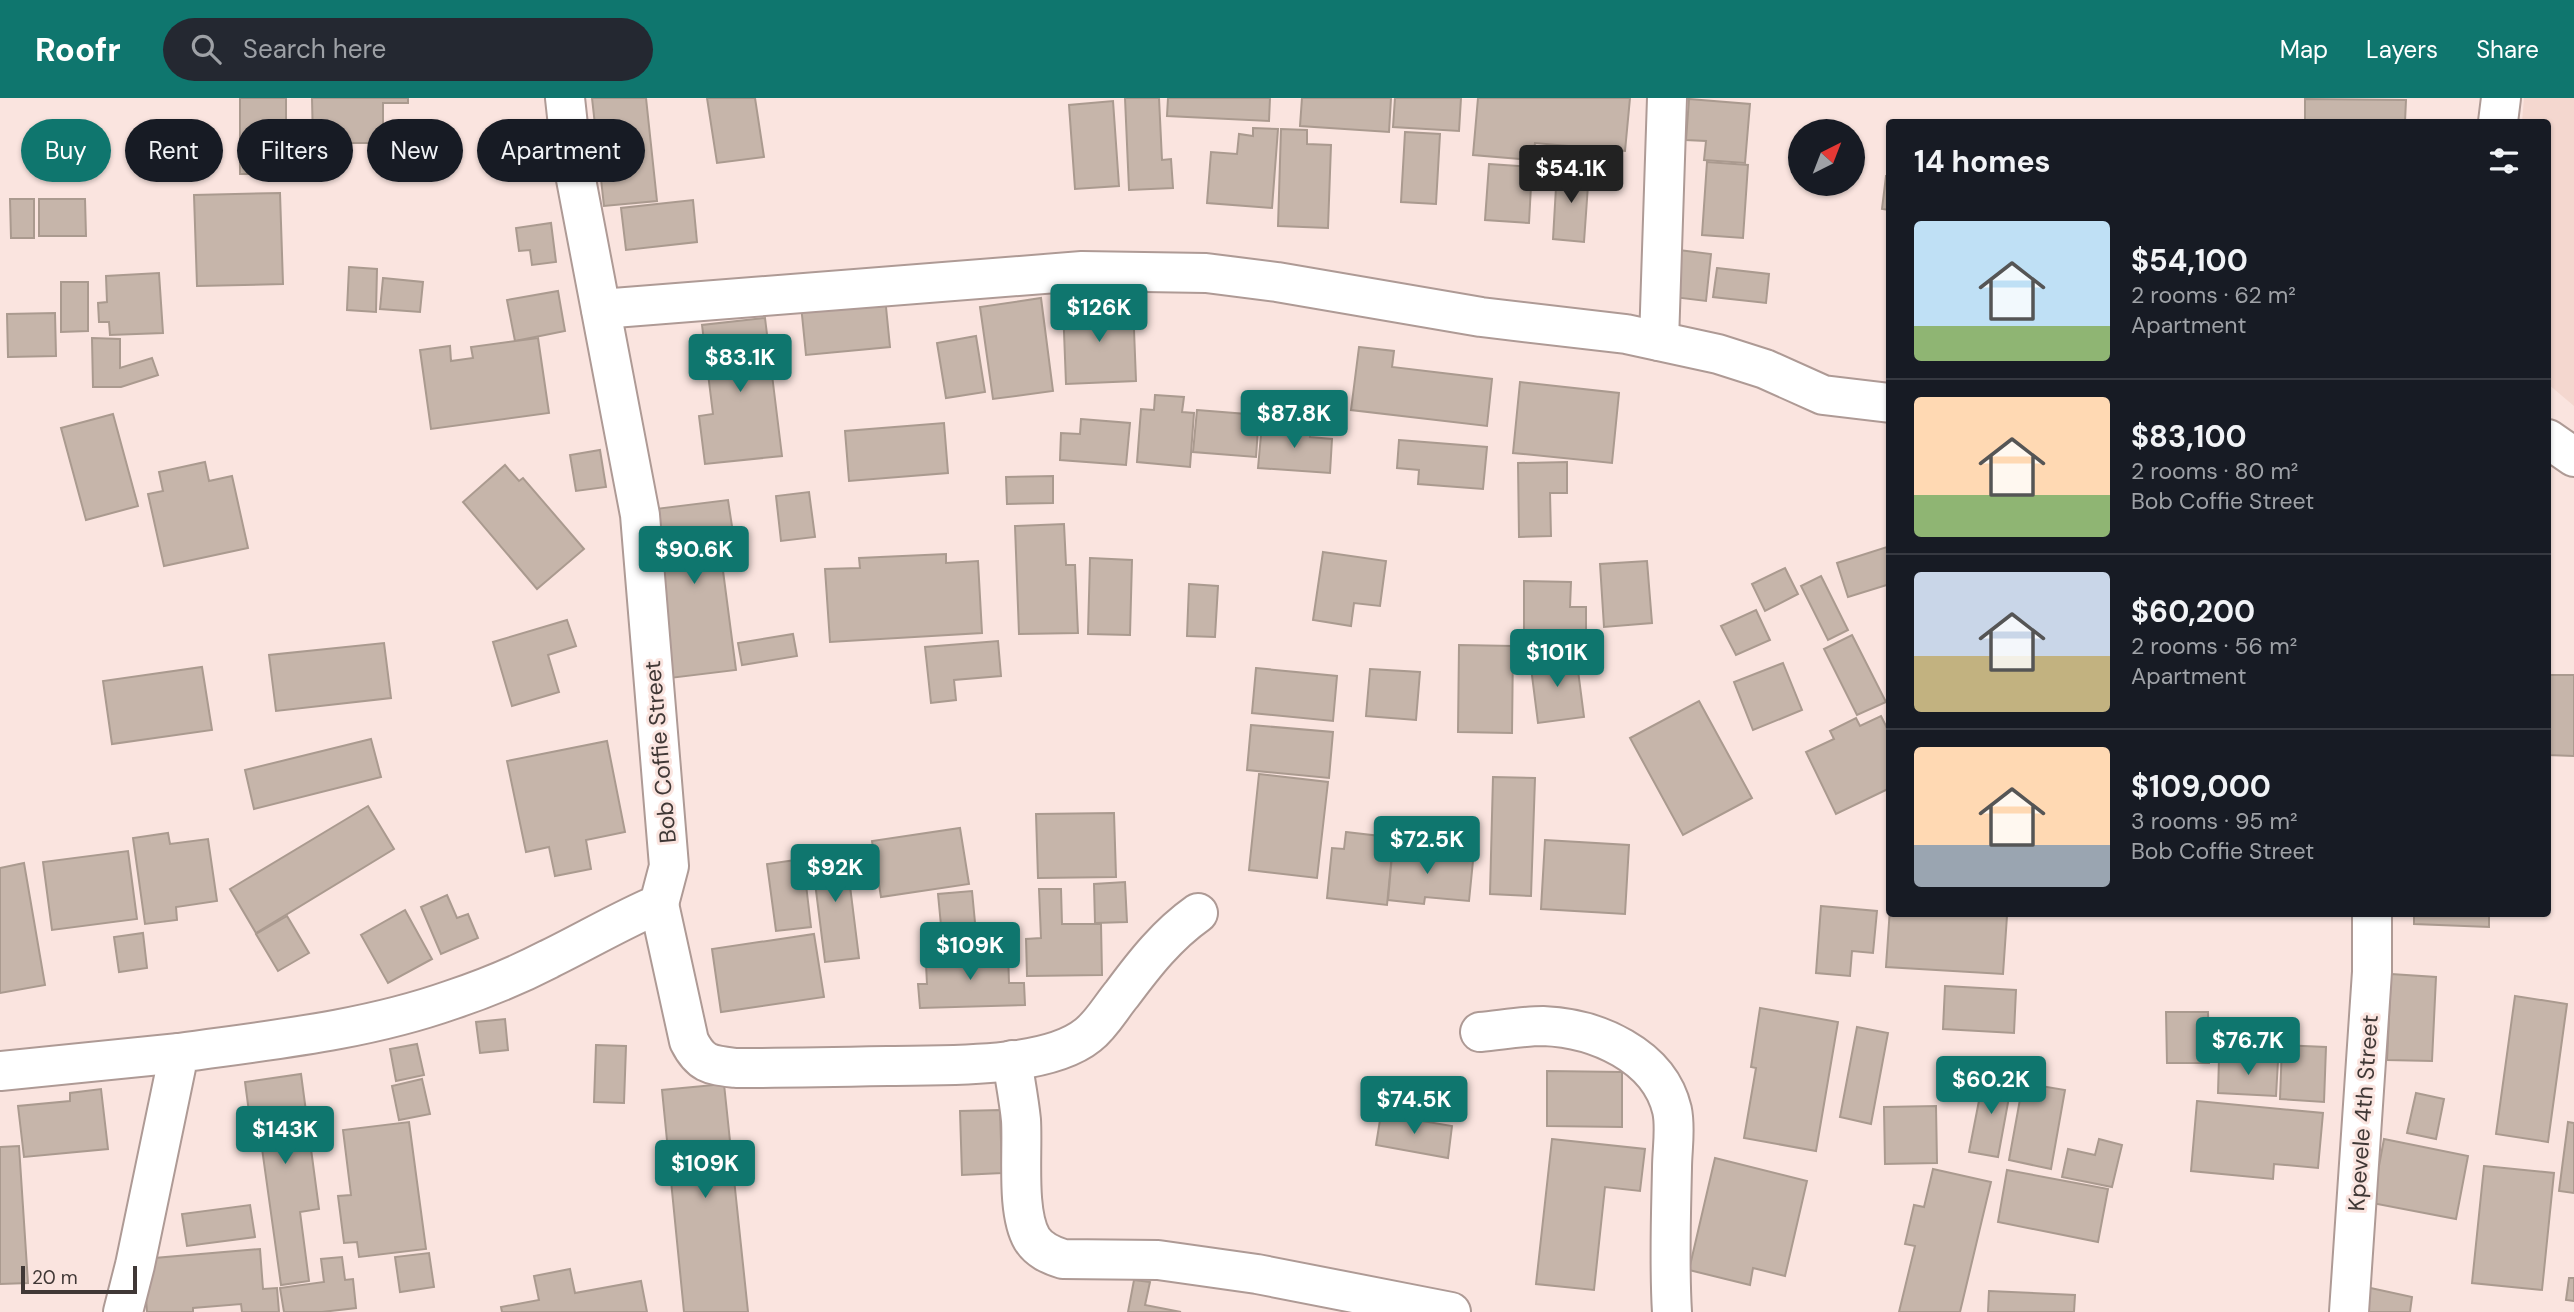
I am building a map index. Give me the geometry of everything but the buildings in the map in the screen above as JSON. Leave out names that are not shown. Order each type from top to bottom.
[{"type":"street","name":"Bob Coffie Street","points":[[565,98],[571,153],[640,515],[669,866],[659,904]]},
{"type":"street","points":[[1659,341],[1667,98]]},
{"type":"street","points":[[2498,119],[2501,98]]},
{"type":"street","points":[[601,309],[1082,271],[1206,273],[1277,282],[1481,317],[1626,334],[1718,354],[1765,369],[1823,395],[1886,402]]},
{"type":"street","points":[[2551,441],[2574,457]]},
{"type":"street","points":[[0,1071],[179,1053],[327,1032],[386,1020],[438,1004],[546,961],[632,915],[659,904],[689,1041],[701,1060],[713,1065],[736,1068],[952,1065],[1012,1060],[1036,1056],[1073,1044],[1088,1035],[1101,1022],[1157,948],[1178,927],[1198,913]]},
{"type":"street","name":"Kpevele 4th Street","points":[[2349,1312],[2372,972],[2372,917]]},
{"type":"street","points":[[1480,1032],[1543,1026],[1578,1031],[1620,1046],[1649,1067],[1663,1084],[1673,1112],[1669,1272],[1672,1312]]},
{"type":"street","points":[[122,1312],[135,1265],[179,1053]]},
{"type":"street","points":[[1012,1060],[1021,1119],[1025,1217],[1031,1238],[1041,1250],[1063,1259],[1158,1260],[1245,1272],[1451,1312]]},
{"type":"shaded area","points":[[2524,98],[2574,98],[2574,406],[2551,387],[2551,119],[2522,119]]}]
